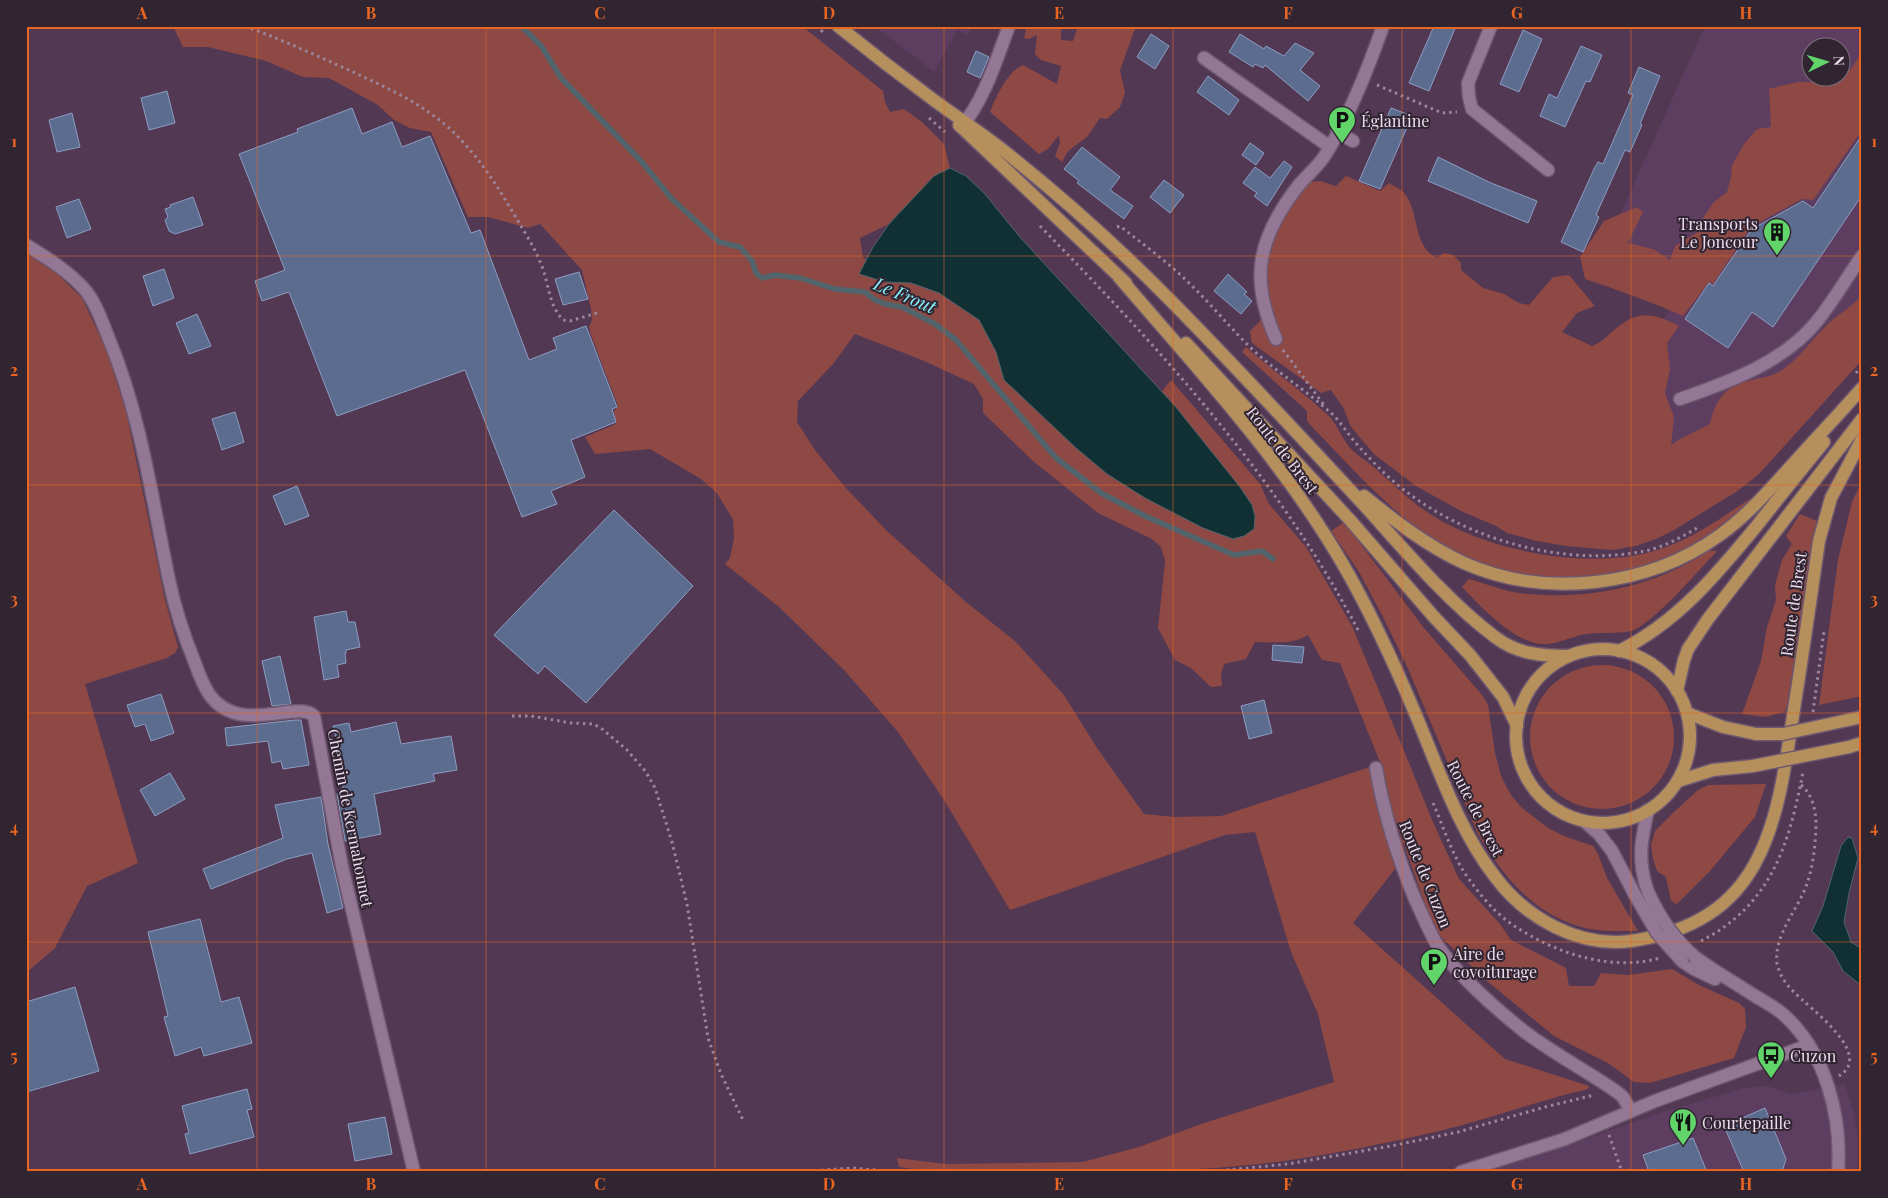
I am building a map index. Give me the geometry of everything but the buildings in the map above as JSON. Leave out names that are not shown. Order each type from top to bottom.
[{"type":"main road","name":"Route de Brest","points":[[838,26],[964,124],[1026,168],[1095,230],[1168,298],[1229,360],[1418,564],[1494,637],[1512,648],[1525,653],[1545,656],[1569,656]]},
{"type":"main road","name":"Route de Brest","points":[[964,124],[1185,342],[1350,520],[1498,689],[1508,705],[1517,726]]},
{"type":"main road","name":"Route de Brest","points":[[1119,277],[1269,455],[1302,500],[1340,559],[1386,646],[1443,781],[1482,859],[1504,889],[1525,908],[1562,930],[1584,937],[1622,942],[1652,938],[1683,929],[1708,916],[1730,897],[1742,884],[1758,858],[1772,825],[1784,776],[1823,524],[1833,492],[1862,439]]},
{"type":"main road","name":"Route de Brest","points":[[1328,466],[1406,530],[1464,563],[1518,580],[1554,583],[1606,581],[1635,575],[1669,563],[1709,543],[1722,534],[1780,480],[1862,388]]},
{"type":"main road","points":[[1619,651],[1637,642],[1670,619],[1711,579],[1862,393]]},
{"type":"main road","points":[[1677,690],[1688,649],[1708,619],[1862,419]]},
{"type":"main road","points":[[1593,650],[1619,651],[1642,658],[1662,672],[1677,690],[1687,713],[1690,736],[1687,759],[1678,780],[1665,797],[1648,810],[1633,818],[1617,822],[1600,823],[1584,821],[1558,810],[1537,792],[1522,768],[1518,754],[1517,726],[1521,708],[1528,692],[1539,677],[1553,665],[1569,656],[1593,650]]},
{"type":"main road","points":[[1687,713],[1724,727],[1756,734],[1783,734],[1862,717]]},
{"type":"main road","points":[[1678,780],[1713,770],[1754,766],[1862,744]]},
{"type":"street","points":[[964,124],[984,88],[1009,26]]},
{"type":"street","points":[[1276,340],[1267,317],[1261,288],[1262,253],[1277,218],[1286,203],[1330,147],[1363,78],[1384,26]]},
{"type":"street","points":[[1491,26],[1468,83],[1472,109],[1548,170]]},
{"type":"street","points":[[1204,58],[1330,147]]},
{"type":"street","points":[[1337,132],[1353,141]]},
{"type":"street","name":"Chemin de Kermahonnet","points":[[26,245],[59,267],[86,292],[96,306],[114,351],[141,437],[174,606],[205,687],[216,702],[235,712],[260,716],[302,710],[314,716],[342,867],[414,1172]]},
{"type":"street","points":[[1680,399],[1732,379],[1774,358],[1787,349],[1817,321],[1862,256]]},
{"type":"street","name":"Route de Cuzon","points":[[1376,768],[1383,808],[1404,870],[1426,924],[1445,955],[1467,980],[1523,1031],[1609,1086],[1623,1097],[1632,1111]]},
{"type":"street","points":[[1648,810],[1640,848],[1642,870],[1648,892],[1668,928],[1690,954]]},
{"type":"street","points":[[1584,821],[1599,834],[1612,851],[1657,933],[1783,1014],[1809,1045],[1825,1080],[1837,1120],[1839,1135],[1838,1172]]},
{"type":"street","points":[[1462,1172],[1565,1139],[1679,1091],[1809,1045]]},
{"type":"path","points":[[245,26],[392,90],[418,105],[441,122],[461,139],[496,184],[541,264],[548,292],[559,316],[563,320],[570,321],[597,313]]},
{"type":"path","points":[[816,26],[830,37]]},
{"type":"path","points":[[1374,84],[1442,113],[1472,109]]},
{"type":"path","points":[[925,115],[949,135]]},
{"type":"path","points":[[1038,224],[1133,324],[1256,469],[1306,538],[1359,632]]},
{"type":"path","points":[[1095,230],[1120,226],[1188,283],[1257,354],[1332,414]]},
{"type":"path","points":[[1276,340],[1292,364],[1332,414],[1385,474],[1413,497],[1450,520],[1494,538],[1523,546],[1568,554],[1594,555],[1618,554],[1659,546],[1703,525]]},
{"type":"path","points":[[1812,717],[1824,628]]},
{"type":"path","points":[[512,716],[593,724],[601,728],[632,756],[646,772],[655,788],[672,842],[687,904],[702,1011],[708,1038],[721,1074],[743,1120]]},
{"type":"path","points":[[1690,954],[1735,918],[1751,902],[1768,879],[1782,854],[1794,818],[1804,769]]},
{"type":"path","points":[[1801,785],[1810,795],[1815,812],[1814,855],[1804,892],[1785,926],[1779,943],[1777,962],[1787,984],[1836,1033],[1849,1052],[1850,1058],[1846,1071],[1825,1080]]},
{"type":"path","points":[[1431,798],[1454,854],[1464,872],[1484,898],[1512,925],[1550,946],[1577,956],[1627,962],[1664,956]]},
{"type":"path","points":[[1207,1172],[1288,1164],[1458,1132],[1545,1107],[1603,1093],[1609,1086]]},
{"type":"path","points":[[1611,1144],[1622,1172]]},
{"type":"path","points":[[795,1172],[853,1168],[896,1172]]},
{"type":"shaded area","points":[[173,26],[802,26],[883,91],[885,102],[890,112],[904,109],[922,122],[944,144],[950,168],[934,176],[889,224],[860,238],[863,257],[885,282],[911,283],[939,293],[979,320],[996,352],[1004,380],[1159,395],[1171,380],[1260,484],[1269,504],[1306,547],[1352,626],[1432,820],[1459,879],[1500,924],[1511,940],[1566,968],[1569,986],[1594,986],[1601,973],[1629,975],[1672,969],[1699,985],[1739,1003],[1745,1009],[1746,1027],[1734,1058],[1650,1083],[1634,1082],[1608,1063],[1554,1036],[1488,982],[1440,936],[1427,909],[1392,811],[1384,772],[1340,663],[1322,660],[1308,635],[1289,642],[1255,642],[1246,659],[1224,664],[1221,674],[1222,686],[1211,687],[1191,668],[1175,660],[1158,628],[1165,561],[1161,547],[1152,539],[1098,513],[1033,461],[983,413],[983,399],[974,384],[922,360],[855,334],[833,364],[798,401],[797,422],[815,450],[845,487],[887,531],[966,602],[1015,641],[1064,695],[1097,748],[1144,814],[1175,817],[1221,816],[1370,767],[1398,865],[1353,923],[1505,1059],[1589,1086],[1588,1089],[1435,1132],[1345,1151],[1261,1164],[1199,1169],[1107,1172],[972,1172],[935,1171],[899,1167],[897,1158],[945,1164],[1083,1162],[1139,1147],[1201,1124],[1334,1082],[1318,1014],[1291,952],[1255,832],[1225,835],[1010,910],[944,800],[898,732],[844,670],[779,607],[725,564],[730,558],[734,538],[733,519],[716,492],[701,479],[650,449],[595,454],[585,437],[616,424],[614,411],[618,406],[591,335],[589,327],[592,320],[591,309],[582,270],[540,224],[528,228],[488,217],[468,217],[431,132],[410,128],[394,120],[378,105],[329,78],[303,77],[266,61],[208,47],[183,47]]},
{"type":"shaded area","points":[[875,26],[972,26],[968,35],[957,30],[934,72]]},
{"type":"shaded area","points":[[1027,26],[1061,26],[1061,40],[1073,41],[1078,26],[1136,26],[1120,70],[1125,93],[1120,107],[1107,119],[1100,118],[1087,137],[1068,151],[1062,162],[1055,156],[1060,143],[1059,135],[1048,149],[1039,154],[990,112],[1007,79],[1017,68],[1023,65],[1057,84],[1061,66],[1041,60],[1035,54],[1037,35],[1029,39],[1024,38]]},
{"type":"shaded area","points":[[1705,26],[1862,26],[1862,352],[1767,462],[1585,442],[1681,292],[1597,266]]},
{"type":"shaded area","points":[[1862,52],[1862,130],[1813,200],[1802,199],[1751,227],[1713,284],[1709,282],[1683,316],[1635,296],[1585,279],[1580,257],[1604,221],[1637,207],[1643,212],[1628,243],[1653,249],[1670,260],[1675,246],[1698,232],[1703,218],[1714,202],[1727,192],[1732,165],[1744,144],[1757,129],[1771,127],[1769,89],[1797,82],[1800,82],[1800,88],[1850,88],[1851,69]]},
{"type":"shaded area","points":[[950,168],[966,176],[984,193],[1019,236],[1175,406],[1240,487],[1252,505],[1255,516],[1254,529],[1244,536],[1233,539],[1203,528],[1145,498],[1107,474],[1076,448],[1004,380],[996,352],[979,320],[939,293],[911,283],[885,282],[859,274],[873,247],[889,224],[934,176]]},
{"type":"shaded area","points":[[1346,176],[1380,191],[1389,183],[1403,192],[1409,200],[1423,245],[1437,258],[1444,253],[1453,255],[1461,263],[1461,270],[1483,288],[1504,294],[1519,303],[1529,305],[1553,277],[1569,275],[1595,306],[1577,313],[1562,332],[1592,346],[1602,341],[1630,319],[1638,316],[1653,316],[1679,326],[1667,343],[1670,369],[1665,393],[1674,417],[1671,445],[1710,424],[1718,402],[1727,391],[1748,381],[1773,375],[1788,366],[1830,322],[1862,294],[1862,360],[1758,475],[1736,492],[1656,539],[1636,546],[1612,550],[1566,546],[1507,533],[1496,526],[1461,511],[1416,486],[1375,455],[1351,427],[1344,409],[1331,390],[1321,393],[1252,343],[1250,331],[1260,321],[1268,307],[1263,278],[1266,253],[1281,218],[1308,182],[1320,181],[1336,186]]},
{"type":"shaded area","points":[[26,254],[53,270],[82,298],[106,349],[126,411],[165,600],[178,647],[175,653],[167,658],[85,684],[138,863],[87,886],[55,948],[26,973]]},
{"type":"shaded area","points":[[1246,347],[1328,415],[1354,452],[1416,504],[1457,529],[1515,549],[1579,558],[1610,558],[1639,555],[1666,547],[1689,537],[1751,498],[1753,499],[1733,517],[1700,540],[1665,558],[1639,568],[1582,578],[1552,578],[1523,575],[1495,569],[1468,559],[1443,546],[1408,521],[1391,506],[1314,429],[1307,421],[1307,411],[1242,352]]},
{"type":"shaded area","points":[[1862,481],[1862,696],[1819,705],[1838,560],[1852,502]]},
{"type":"shaded area","points":[[1800,514],[1817,521],[1786,711],[1766,717],[1742,714],[1761,661],[1767,627],[1776,600],[1775,585],[1782,560],[1792,544],[1786,536]]},
{"type":"shaded area","points":[[1344,522],[1424,628],[1483,696],[1488,705],[1495,753],[1501,776],[1511,795],[1522,808],[1548,828],[1593,846],[1607,878],[1638,931],[1595,930],[1564,921],[1533,902],[1520,891],[1498,864],[1478,834],[1406,664],[1382,615],[1359,572],[1331,531]]},
{"type":"shaded area","points":[[1708,551],[1717,551],[1663,608],[1640,627],[1625,632],[1586,634],[1550,644],[1534,643],[1511,632],[1489,614],[1462,587],[1469,579],[1513,592],[1538,595],[1564,595],[1615,590],[1663,575]]},
{"type":"shaded area","points":[[1602,665],[1616,666],[1630,671],[1642,677],[1653,686],[1662,697],[1668,709],[1673,723],[1673,751],[1668,765],[1662,777],[1653,788],[1642,797],[1630,803],[1616,808],[1602,809],[1588,808],[1574,803],[1562,797],[1551,788],[1542,777],[1536,765],[1531,751],[1530,737],[1531,723],[1536,709],[1542,697],[1551,686],[1562,677],[1574,671],[1588,666]]},
{"type":"shaded area","points":[[1766,784],[1755,817],[1710,871],[1677,904],[1671,901],[1666,877],[1657,871],[1653,859],[1651,845],[1655,831],[1698,790],[1708,785]]},
{"type":"shaded area","points":[[1848,837],[1852,838],[1858,858],[1844,922],[1851,942],[1862,949],[1862,986],[1843,971],[1833,952],[1812,931],[1823,906],[1841,846]]},
{"type":"shaded area","points":[[1845,1084],[1854,1114],[1858,1139],[1857,1172],[1487,1172],[1653,1115],[1744,1088],[1768,1086],[1791,1094]]},
{"type":"waterway","name":"Le Frout","points":[[521,26],[542,47],[561,78],[641,161],[672,199],[719,242],[740,247],[752,261],[756,273],[762,278],[775,275],[800,278],[835,289],[865,292],[875,300],[902,307],[935,324],[956,340],[1056,458],[1101,493],[1145,516],[1234,555],[1262,551],[1273,559]]},
{"type":"place","name":"Églantine","points":[[1342,144]]},
{"type":"place","name":"Transports Le Joncour","points":[[1777,256]]},
{"type":"place","name":"Aire de covoiturage","points":[[1434,986]]},
{"type":"place","name":"Cuzon","points":[[1771,1079]]},
{"type":"place","name":"Courtepaille","points":[[1683,1146]]}]
